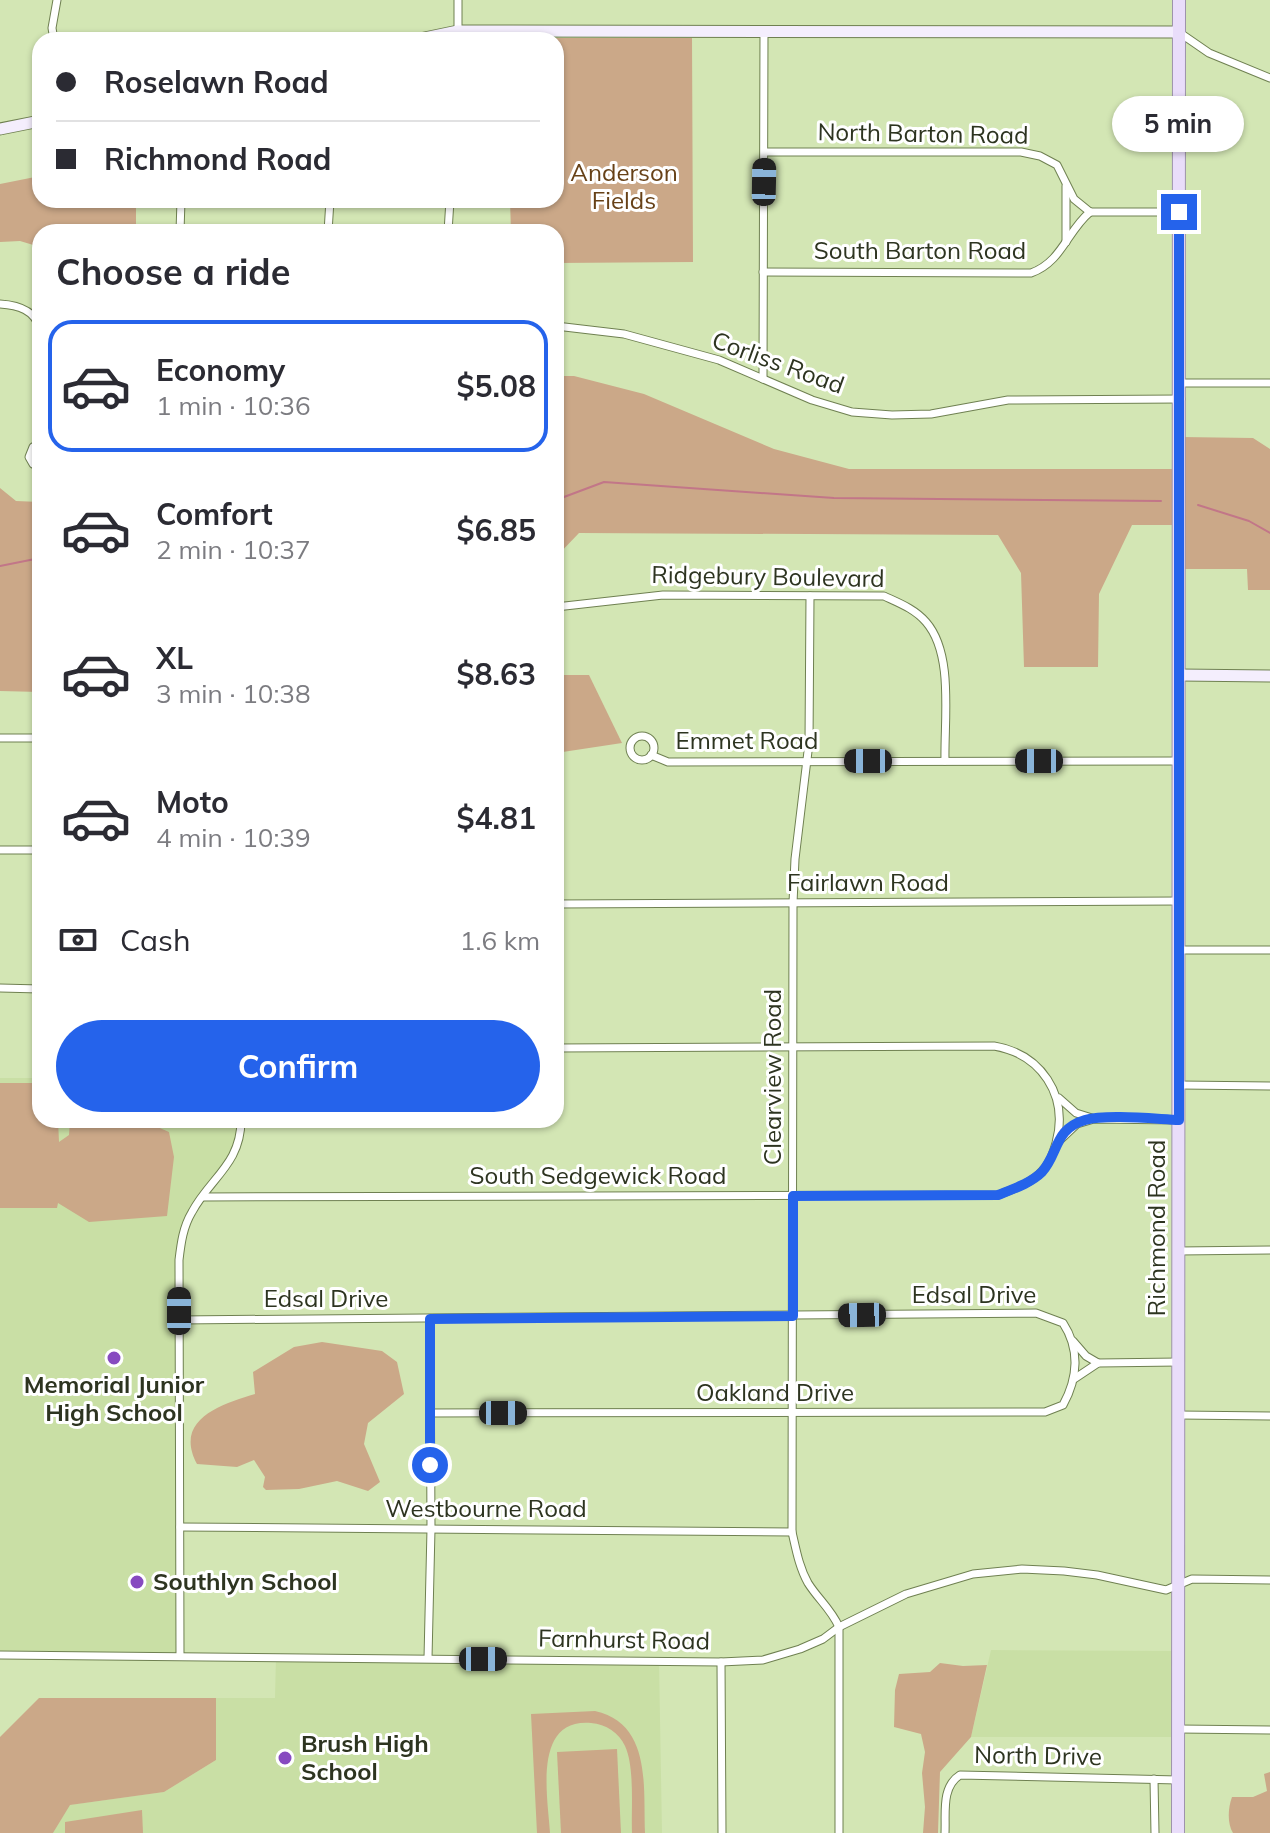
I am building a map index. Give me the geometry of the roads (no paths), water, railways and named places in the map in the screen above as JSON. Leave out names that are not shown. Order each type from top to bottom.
[{"type":"main road","name":"Richmond Road","points":[[1178,1833],[1179,0]]},
{"type":"street","points":[[53,32],[57,0]]},
{"type":"street","points":[[454,32],[458,0]]},
{"type":"street","points":[[564,33],[764,30],[1178,32],[1209,53],[1270,78]]},
{"type":"street","points":[[763,379],[764,30]]},
{"type":"street","points":[[0,129],[32,123]]},
{"type":"street","name":"North Barton Road","points":[[765,152],[1021,152],[1040,156],[1057,165],[1074,199],[1090,212]]},
{"type":"street","points":[[1066,184],[1066,244]]},
{"type":"street","points":[[1090,212],[1179,212]]},
{"type":"street","name":"South Barton Road","points":[[763,272],[1031,273],[1044,268],[1066,244],[1077,223],[1090,212]]},
{"type":"street","points":[[0,304],[22,307],[32,315]]},
{"type":"street","name":"Corliss Road","points":[[564,327],[624,334],[719,360],[812,400],[852,412],[931,414],[1008,400],[1181,399]]},
{"type":"street","points":[[1181,383],[1270,383]]},
{"type":"street","name":"Ridgebury Boulevard","points":[[564,606],[663,595],[884,596],[910,608],[926,621],[938,640],[943,654],[945,761]]},
{"type":"street","name":"Clearview Road","points":[[810,596],[809,743],[793,903],[792,1532],[797,1556],[809,1584],[831,1610],[839,1627]]},
{"type":"street","points":[[1180,675],[1270,676]]},
{"type":"street","points":[[0,738],[32,738]]},
{"type":"street","name":"Emmet Road","points":[[651,755],[668,762],[1180,761]]},
{"type":"street","points":[[0,850],[32,850]]},
{"type":"street","name":"Fairlawn Road","points":[[564,904],[1180,901]]},
{"type":"street","points":[[1180,950],[1270,950]]},
{"type":"street","points":[[0,988],[32,989]]},
{"type":"street","points":[[564,1048],[994,1046],[1023,1055],[1040,1068],[1055,1092],[1076,1113],[1094,1119]]},
{"type":"street","points":[[1180,1085],[1270,1086]]},
{"type":"street","name":"South Sedgewick Road","points":[[203,1197],[998,1195],[1019,1187],[1042,1172],[1052,1156],[1059,1119],[1055,1092]]},
{"type":"street","points":[[1055,1144],[1067,1130],[1094,1119],[1179,1120]]},
{"type":"street","points":[[180,1656],[179,1260],[182,1234],[193,1210],[225,1169],[239,1145],[240,1128]]},
{"type":"street","points":[[1179,1251],[1270,1250]]},
{"type":"street","name":"Edsal Drive","points":[[179,1320],[1036,1313],[1063,1323],[1072,1341],[1086,1356],[1098,1363]]},
{"type":"street","points":[[428,1658],[430,1319]]},
{"type":"street","points":[[1072,1341],[1075,1352],[1074,1379]]},
{"type":"street","points":[[1074,1379],[1098,1363],[1179,1362]]},
{"type":"street","name":"Oakland Drive","points":[[430,1413],[1045,1412],[1063,1405],[1074,1379]]},
{"type":"street","points":[[1179,1415],[1270,1416]]},
{"type":"street","name":"Westbourne Road","points":[[180,1527],[792,1532]]},
{"type":"street","name":"Farnhurst Road","points":[[0,1655],[763,1660],[823,1639],[839,1627],[906,1594],[973,1574],[1022,1569],[1064,1571],[1166,1590],[1192,1579],[1270,1580]]},
{"type":"street","points":[[839,1627],[839,1833]]},
{"type":"street","points":[[721,1662],[722,1833]]},
{"type":"street","points":[[1179,1729],[1270,1730]]},
{"type":"street","name":"North Drive","points":[[945,1833],[947,1788],[960,1775],[1178,1780]]},
{"type":"street","points":[[1154,1779],[1155,1833]]},
{"type":"waterway","points":[[564,497],[604,482],[834,498],[1161,501]]},
{"type":"waterway","points":[[1198,505],[1249,521],[1270,533]]},
{"type":"waterway","points":[[0,566],[32,560]]},
{"type":"place","name":"Memorial Junior High School","points":[[114,1358]]},
{"type":"place","name":"Southlyn School","points":[[137,1582]]},
{"type":"place","name":"Brush High School","points":[[285,1758]]},
{"type":"park label","name":"Anderson Fields","points":[[624,187]]}]
